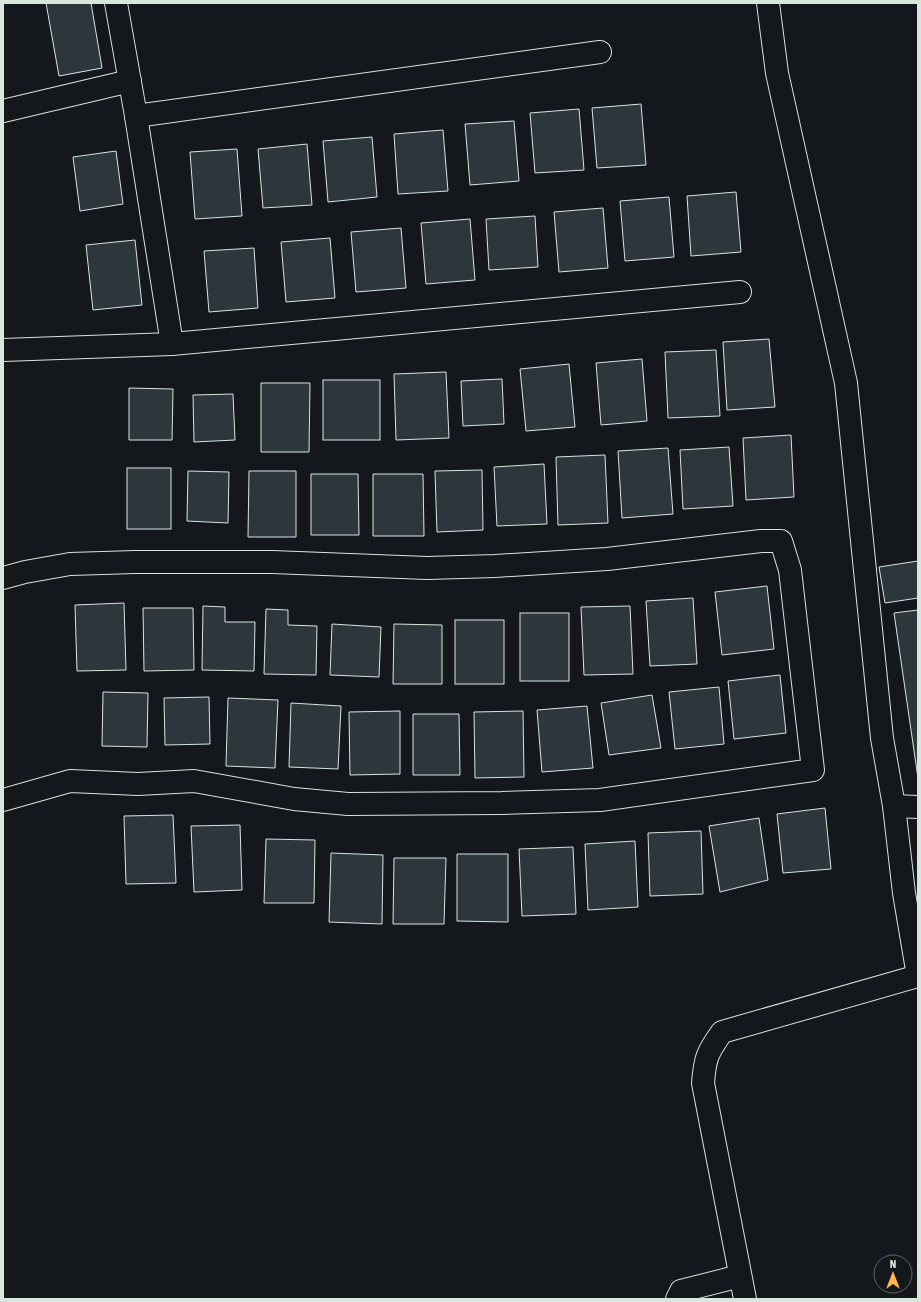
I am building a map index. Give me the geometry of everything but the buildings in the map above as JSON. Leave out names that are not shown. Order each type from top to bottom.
[{"type":"street","points":[[116,3],[136,116],[172,344]]},
{"type":"street","points":[[745,1299],[703,1084],[704,1062],[709,1050],[722,1032],[918,976],[904,893],[894,806],[882,738],[846,383],[777,73],[768,3]]},
{"type":"street","points":[[136,116],[600,52]]},
{"type":"street","points":[[3,111],[130,80]]},
{"type":"street","points":[[3,350],[172,344],[740,292]]},
{"type":"street","points":[[3,578],[25,572],[70,564],[135,562],[272,562],[383,567],[450,567],[607,559],[761,541],[781,541],[790,570],[813,770],[600,800],[502,803],[348,804],[294,799],[194,781],[138,784],[70,781],[3,800]]},
{"type":"street","points":[[894,806],[918,807]]},
{"type":"street","points":[[677,1299],[681,1291],[740,1276]]}]
